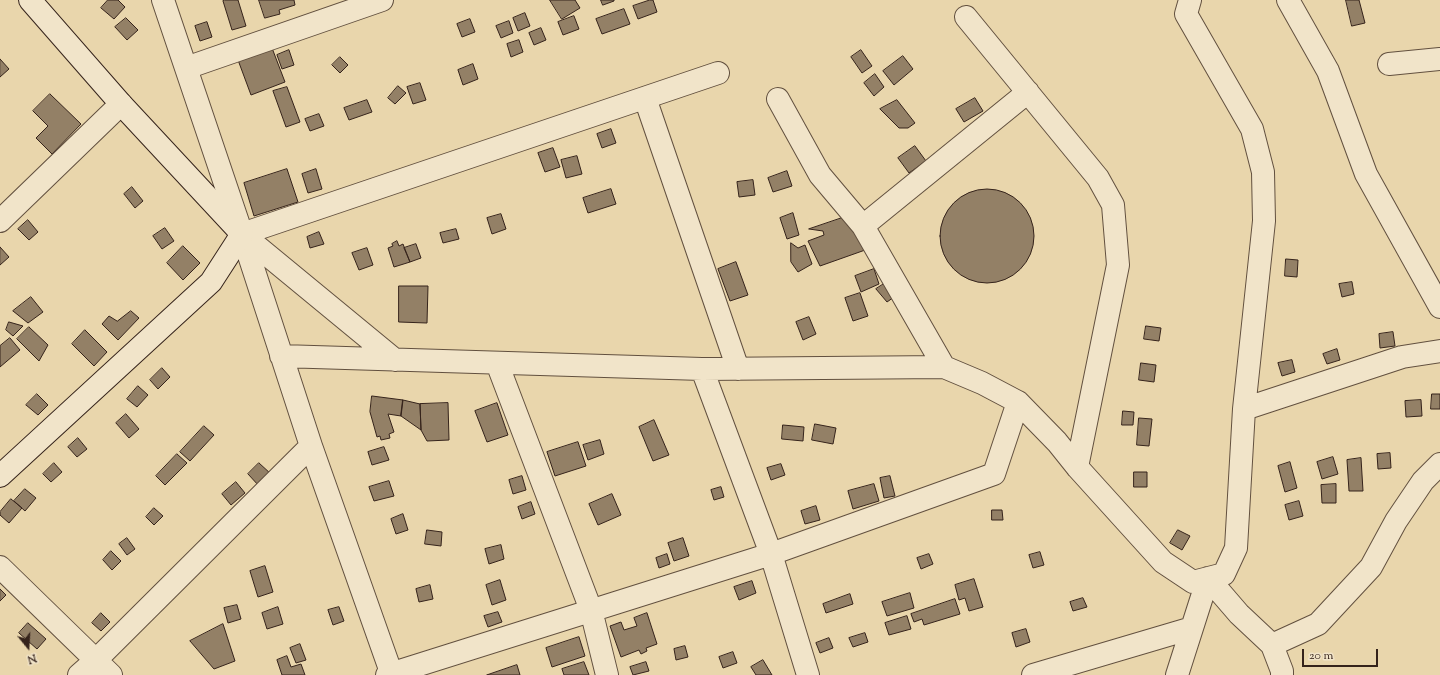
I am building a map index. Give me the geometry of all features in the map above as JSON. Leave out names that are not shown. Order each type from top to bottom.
[{"type":"street","points":[[30,0],[121,104],[242,234],[396,360]]},
{"type":"street","points":[[163,0],[242,234],[311,446],[390,674],[771,554],[994,474],[1018,402]]},
{"type":"street","points":[[186,68],[382,0]]},
{"type":"street","points":[[282,356],[702,369],[944,367],[982,383],[1018,402],[1057,442],[1077,467],[1163,562],[1193,582],[1224,574],[1236,548],[1244,409],[1264,221],[1263,172],[1252,129],[1186,14],[1190,0]]},
{"type":"street","points":[[1288,0],[1328,71],[1366,174],[1440,307]]},
{"type":"street","points":[[966,17],[1098,178],[1113,205],[1118,265],[1077,467]]},
{"type":"street","points":[[1389,64],[1440,59]]},
{"type":"street","points":[[0,476],[211,282],[242,234],[718,73]]},
{"type":"street","points":[[863,226],[1028,92]]},
{"type":"street","points":[[644,98],[738,369]]},
{"type":"street","points":[[778,99],[820,175],[863,226],[944,367]]},
{"type":"street","points":[[0,221],[121,104]]},
{"type":"street","points":[[1244,409],[1402,357],[1440,351]]},
{"type":"street","points":[[497,363],[591,610],[607,675]]},
{"type":"street","points":[[702,369],[771,554],[808,675]]},
{"type":"street","points":[[79,675],[103,668],[311,446]]},
{"type":"street","points":[[1272,645],[1318,624],[1366,573],[1371,567],[1396,520],[1423,481],[1440,464]]},
{"type":"street","points":[[0,567],[103,668]]},
{"type":"street","points":[[1177,675],[1208,578]]},
{"type":"street","points":[[1208,578],[1239,614],[1272,645],[1282,671],[1282,675]]},
{"type":"street","points":[[1032,675],[1192,628]]},
{"type":"building","points":[[108,0],[118,0],[125,7],[114,19],[101,8]]},
{"type":"building","points":[[238,0],[246,26],[232,30],[223,1]]},
{"type":"building","points":[[259,0],[294,0],[295,5],[279,10],[280,14],[265,18]]},
{"type":"building","points":[[550,0],[575,0],[580,8],[562,19]]},
{"type":"building","points":[[601,0],[614,0],[614,1],[603,5]]},
{"type":"building","points":[[653,0],[657,12],[638,19],[633,6]]},
{"type":"building","points":[[1346,0],[1359,0],[1365,23],[1352,26]]},
{"type":"building","points":[[624,9],[630,24],[602,34],[596,19]]},
{"type":"building","points":[[525,13],[530,26],[518,31],[513,18]]},
{"type":"building","points":[[574,16],[579,29],[563,35],[558,22]]},
{"type":"building","points":[[126,18],[138,30],[127,40],[115,27]]},
{"type":"building","points":[[470,19],[475,32],[462,37],[457,24]]},
{"type":"building","points":[[509,21],[513,33],[501,38],[496,26]]},
{"type":"building","points":[[207,22],[212,37],[200,41],[195,26]]},
{"type":"building","points":[[541,28],[546,40],[534,45],[529,33]]},
{"type":"building","points":[[519,40],[523,52],[511,57],[507,44]]},
{"type":"building","points":[[272,48],[285,82],[251,95],[238,60]]},
{"type":"building","points":[[289,50],[294,65],[282,69],[277,55]]},
{"type":"building","points":[[861,50],[872,66],[862,73],[851,57]]},
{"type":"building","points":[[903,56],[913,69],[894,85],[883,71]]},
{"type":"building","points":[[340,57],[348,65],[340,73],[332,65]]},
{"type":"building","points":[[0,59],[9,69],[0,77]]},
{"type":"building","points":[[473,64],[478,79],[463,85],[458,70]]},
{"type":"building","points":[[875,74],[884,87],[874,96],[864,83]]},
{"type":"building","points":[[420,83],[426,100],[413,104],[407,87]]},
{"type":"building","points":[[398,86],[406,93],[395,104],[388,98]]},
{"type":"building","points":[[287,87],[300,122],[286,127],[273,91]]},
{"type":"building","points":[[50,94],[81,124],[52,154],[36,138],[48,126],[33,111]]},
{"type":"building","points":[[975,98],[983,111],[964,122],[956,109]]},
{"type":"building","points":[[367,100],[372,112],[349,120],[344,108]]},
{"type":"building","points":[[897,100],[915,123],[908,128],[899,128],[880,109]]},
{"type":"building","points":[[319,114],[324,126],[310,131],[305,119]]},
{"type":"building","points":[[611,129],[616,143],[602,148],[597,134]]},
{"type":"building","points":[[915,146],[926,161],[909,173],[898,158]]},
{"type":"building","points":[[553,148],[560,167],[545,172],[538,153]]},
{"type":"building","points":[[577,156],[582,174],[566,178],[561,160]]},
{"type":"building","points":[[287,169],[298,202],[254,216],[244,183]]},
{"type":"building","points":[[316,169],[322,189],[308,193],[302,174]]},
{"type":"building","points":[[787,171],[792,186],[773,192],[768,178]]},
{"type":"building","points":[[753,180],[755,195],[739,197],[737,182]]},
{"type":"building","points":[[132,187],[143,201],[135,208],[124,194]]},
{"type":"building","points":[[611,189],[616,204],[588,213],[583,198]]},
{"type":"building","points":[[987,189],[1005,193],[1020,203],[1030,218],[1034,236],[1030,254],[1020,269],[1005,279],[987,283],[969,279],[954,269],[944,254],[940,236],[944,218],[954,203],[969,193]]},
{"type":"building","points":[[793,213],[799,235],[787,239],[780,218]]},
{"type":"building","points":[[501,214],[506,229],[492,234],[487,218]]},
{"type":"building","points":[[842,218],[868,249],[820,266],[808,241],[824,235],[823,231],[809,229]]},
{"type":"building","points":[[28,220],[38,232],[29,240],[18,229]]},
{"type":"building","points":[[165,228],[174,241],[162,249],[153,236]]},
{"type":"building","points":[[456,229],[459,239],[443,243],[440,233]]},
{"type":"building","points":[[319,232],[324,244],[310,248],[307,237]]},
{"type":"building","points":[[397,241],[399,246],[403,244],[410,262],[394,267],[388,248],[393,246],[392,244]]},
{"type":"building","points":[[791,243],[798,248],[805,245],[812,264],[798,272],[791,262]]},
{"type":"building","points":[[416,244],[421,258],[410,262],[404,248]]},
{"type":"building","points":[[183,246],[200,263],[183,280],[167,263]]},
{"type":"building","points":[[0,247],[9,257],[0,265]]},
{"type":"building","points":[[367,248],[373,265],[359,270],[352,253]]},
{"type":"building","points":[[1286,259],[1298,260],[1297,277],[1285,276]]},
{"type":"building","points":[[736,262],[748,295],[730,301],[718,269]]},
{"type":"building","points":[[874,269],[879,284],[861,292],[855,276]]},
{"type":"building","points":[[887,282],[897,295],[887,302],[876,289]]},
{"type":"building","points":[[1352,282],[1354,294],[1342,297],[1339,284]]},
{"type":"building","points":[[399,286],[428,286],[427,323],[399,322]]},
{"type":"building","points":[[860,293],[868,316],[853,321],[845,298]]},
{"type":"building","points":[[31,297],[43,312],[28,323],[13,311]]},
{"type":"building","points":[[131,311],[139,318],[118,340],[102,324],[109,316],[117,321]]},
{"type":"building","points":[[809,317],[816,334],[803,340],[796,322]]},
{"type":"building","points":[[9,322],[23,326],[13,336],[6,330]]},
{"type":"building","points":[[1146,326],[1161,328],[1159,341],[1144,339]]},
{"type":"building","points":[[29,327],[48,345],[39,361],[17,339]]},
{"type":"building","points":[[85,330],[107,352],[94,366],[72,344]]},
{"type":"building","points":[[1393,332],[1395,346],[1380,348],[1379,334]]},
{"type":"building","points":[[10,338],[20,350],[0,367],[0,346]]},
{"type":"building","points":[[1337,349],[1340,360],[1327,364],[1323,354]]},
{"type":"building","points":[[1292,360],[1295,372],[1282,376],[1278,363]]},
{"type":"building","points":[[1141,363],[1156,365],[1154,382],[1139,380]]},
{"type":"building","points":[[162,368],[170,377],[158,389],[150,380]]},
{"type":"building","points":[[138,386],[148,395],[137,407],[127,399]]},
{"type":"building","points":[[37,394],[48,405],[38,415],[26,405]]},
{"type":"building","points":[[1432,394],[1440,394],[1440,409],[1431,409]]},
{"type":"building","points":[[372,396],[403,400],[401,416],[388,414],[394,432],[389,434],[390,438],[381,440],[380,436],[377,437],[370,412]]},
{"type":"building","points":[[403,400],[420,404],[421,430],[401,416]]},
{"type":"building","points":[[1421,400],[1422,416],[1406,417],[1405,401]]},
{"type":"building","points":[[448,403],[449,440],[427,441],[421,430],[420,404]]},
{"type":"building","points":[[497,403],[508,435],[487,442],[475,411]]},
{"type":"building","points":[[1123,411],[1134,412],[1133,425],[1122,425]]},
{"type":"building","points":[[126,414],[139,429],[129,438],[116,423]]},
{"type":"building","points":[[1139,418],[1152,419],[1149,446],[1137,445]]},
{"type":"building","points":[[654,420],[669,455],[653,461],[639,427]]},
{"type":"building","points":[[815,424],[836,428],[833,444],[812,440]]},
{"type":"building","points":[[783,425],[804,427],[803,441],[782,439]]},
{"type":"building","points":[[204,426],[214,435],[190,461],[180,452]]},
{"type":"building","points":[[78,438],[87,449],[77,457],[68,447]]},
{"type":"building","points":[[600,440],[604,454],[588,460],[583,445]]},
{"type":"building","points":[[578,442],[586,466],[555,476],[547,452]]},
{"type":"building","points":[[384,447],[389,460],[372,465],[368,452]]},
{"type":"building","points":[[1390,453],[1391,468],[1378,469],[1377,454]]},
{"type":"building","points":[[177,454],[187,463],[165,485],[156,476]]},
{"type":"building","points":[[1333,457],[1338,474],[1322,479],[1317,462]]},
{"type":"building","points":[[1361,458],[1363,491],[1349,491],[1347,460]]},
{"type":"building","points":[[1290,462],[1297,488],[1285,492],[1278,466]]},
{"type":"building","points":[[54,463],[62,472],[51,482],[43,474]]},
{"type":"building","points":[[259,463],[271,474],[259,486],[248,474]]},
{"type":"building","points":[[781,464],[785,475],[771,480],[767,468]]},
{"type":"building","points":[[1134,472],[1147,472],[1147,487],[1134,487]]},
{"type":"building","points":[[522,476],[526,490],[513,494],[509,480]]},
{"type":"building","points":[[890,476],[895,496],[884,498],[880,478]]},
{"type":"building","points":[[389,481],[394,496],[374,501],[369,487]]},
{"type":"building","points":[[236,482],[245,493],[231,505],[222,494]]},
{"type":"building","points":[[874,484],[879,501],[853,509],[848,491]]},
{"type":"building","points":[[1336,484],[1336,503],[1322,503],[1321,485]]},
{"type":"building","points":[[721,487],[724,497],[714,500],[711,490]]},
{"type":"building","points":[[25,489],[36,498],[25,511],[14,501]]},
{"type":"building","points":[[612,494],[621,515],[598,525],[589,504]]},
{"type":"building","points":[[11,499],[22,508],[9,523],[0,515],[0,512]]},
{"type":"building","points":[[1299,501],[1303,516],[1289,520],[1285,505]]},
{"type":"building","points":[[531,502],[535,514],[522,519],[518,507]]},
{"type":"building","points":[[816,506],[820,520],[805,524],[801,511]]},
{"type":"building","points":[[154,508],[163,516],[154,525],[146,517]]},
{"type":"building","points":[[992,510],[1002,510],[1003,520],[992,520]]},
{"type":"building","points":[[403,514],[408,530],[396,534],[391,519]]},
{"type":"building","points":[[427,530],[442,532],[441,546],[425,544]]},
{"type":"building","points":[[1178,530],[1190,536],[1182,550],[1170,543]]},
{"type":"building","points":[[127,538],[135,549],[127,555],[119,544]]},
{"type":"building","points":[[683,538],[689,556],[674,561],[668,543]]},
{"type":"building","points":[[501,545],[504,559],[489,564],[485,549]]},
{"type":"building","points":[[111,551],[121,561],[112,570],[103,560]]},
{"type":"building","points":[[1040,552],[1044,565],[1033,568],[1029,555]]},
{"type":"building","points":[[667,554],[670,564],[659,568],[656,558]]},
{"type":"building","points":[[929,554],[933,564],[921,569],[917,558]]},
{"type":"building","points":[[265,566],[273,592],[258,597],[250,571]]},
{"type":"building","points":[[974,579],[983,607],[969,611],[965,598],[959,600],[955,585]]},
{"type":"building","points":[[500,580],[506,600],[492,605],[486,585]]},
{"type":"building","points":[[752,581],[756,593],[739,600],[734,587]]},
{"type":"building","points":[[430,585],[433,599],[419,602],[416,589]]},
{"type":"building","points":[[0,589],[6,595],[0,601]]},
{"type":"building","points":[[910,593],[914,608],[887,616],[882,602]]},
{"type":"building","points":[[850,594],[853,604],[826,613],[823,604]]},
{"type":"building","points":[[1083,598],[1087,607],[1073,611],[1070,602]]},
{"type":"building","points":[[955,599],[960,614],[924,625],[922,619],[914,622],[911,614]]},
{"type":"building","points":[[237,605],[241,619],[228,623],[224,608]]},
{"type":"building","points":[[278,607],[283,624],[267,629],[262,613]]},
{"type":"building","points":[[339,607],[344,621],[333,625],[328,610]]},
{"type":"building","points":[[498,612],[502,622],[488,627],[484,616]]},
{"type":"building","points":[[101,613],[110,622],[101,631],[92,623]]},
{"type":"building","points":[[647,613],[657,644],[646,648],[647,651],[641,654],[639,650],[621,657],[610,626],[621,622],[624,630],[637,626],[634,618]]},
{"type":"building","points":[[907,616],[911,629],[889,635],[885,623]]},
{"type":"building","points":[[28,623],[46,639],[37,649],[19,633]]},
{"type":"building","points":[[223,624],[235,661],[214,669],[190,641]]},
{"type":"building","points":[[1026,629],[1030,642],[1016,647],[1012,633]]},
{"type":"building","points":[[865,633],[868,642],[853,647],[849,638]]},
{"type":"building","points":[[579,637],[585,656],[552,667],[546,648]]},
{"type":"building","points":[[829,638],[833,648],[820,653],[816,643]]},
{"type":"building","points":[[300,644],[306,660],[296,663],[290,648]]},
{"type":"building","points":[[685,646],[688,657],[676,660],[674,649]]},
{"type":"building","points":[[733,652],[737,663],[723,668],[719,657]]},
{"type":"building","points":[[287,656],[291,667],[301,664],[305,675],[282,675],[277,660]]},
{"type":"building","points":[[763,660],[772,675],[756,675],[751,667]]},
{"type":"building","points":[[584,662],[589,675],[564,675],[562,669]]},
{"type":"building","points":[[646,662],[649,671],[633,675],[630,667]]},
{"type":"building","points":[[517,665],[520,675],[487,675]]}]
